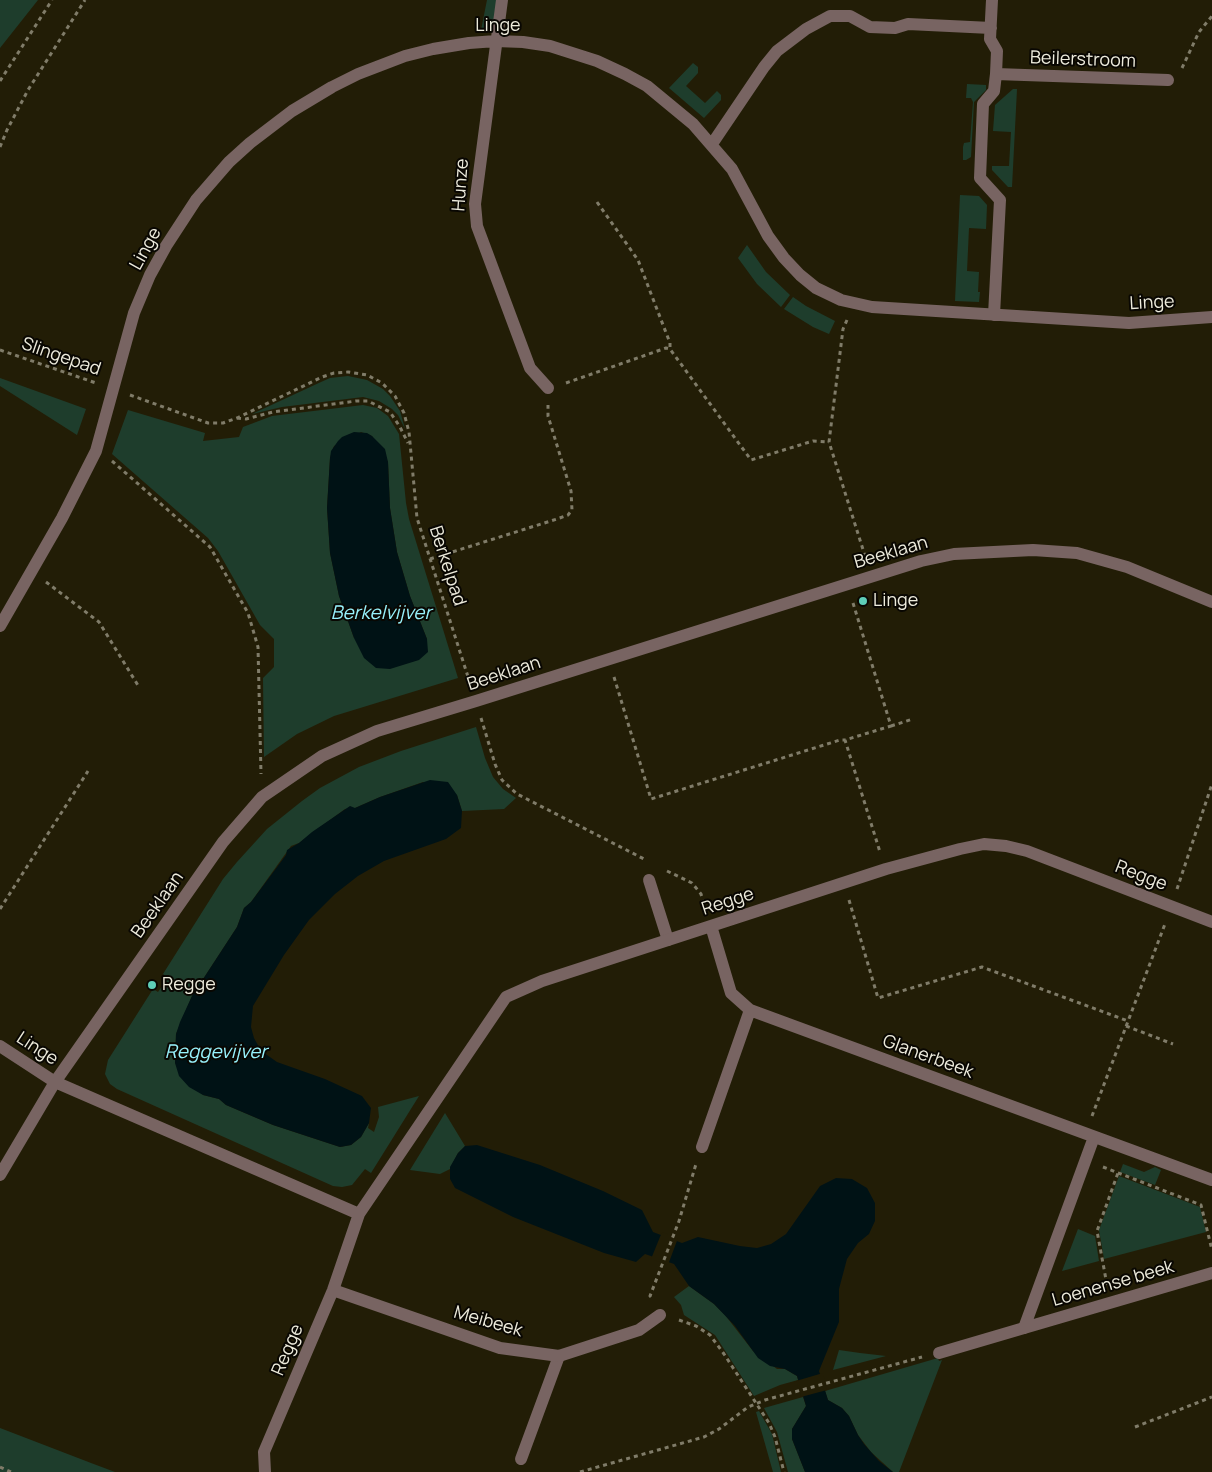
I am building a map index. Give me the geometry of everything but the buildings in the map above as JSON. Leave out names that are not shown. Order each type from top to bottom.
[{"type":"street","name":"Hunze","points":[[502,0],[475,204],[477,226],[530,368],[548,388]]},
{"type":"street","points":[[992,0],[990,39],[997,51],[996,74],[994,91],[983,104],[980,178],[1000,200],[994,315]]},
{"type":"street","points":[[712,144],[764,67],[778,51],[806,29],[830,16],[850,16],[870,27],[895,28],[908,24],[991,28]]},
{"type":"street","name":"Linge","points":[[0,626],[62,518],[96,451],[134,313],[150,275],[166,246],[196,200],[229,162],[250,143],[292,111],[341,82],[383,63],[433,49],[496,41],[550,46],[597,61],[647,86],[677,109],[712,144],[732,169],[768,236],[784,258],[816,288],[841,300],[872,307],[1129,323],[1212,317]]},
{"type":"street","name":"Beilerstroom","points":[[996,74],[1168,80]]},
{"type":"street","name":"Beeklaan","points":[[0,1175],[55,1082],[223,842],[262,797],[322,756],[377,731],[476,702],[871,576],[921,561],[954,554],[1042,550],[1077,553],[1127,567],[1212,602]]},
{"type":"street","name":"Regge","points":[[265,1472],[264,1452],[333,1290],[359,1214],[506,997],[542,980],[886,869],[973,846],[993,844],[1027,851],[1212,922]]},
{"type":"street","points":[[649,880],[668,940]]},
{"type":"street","name":"Glanerbeek","points":[[711,926],[732,993],[750,1010],[1212,1180]]},
{"type":"street","points":[[702,1147],[750,1010]]},
{"type":"street","name":"Linge","points":[[0,1046],[55,1082]]},
{"type":"street","points":[[55,1082],[359,1214]]},
{"type":"street","points":[[1024,1328],[1086,1161],[1090,1135]]},
{"type":"street","name":"Loenense beek","points":[[939,1353],[1212,1273]]},
{"type":"street","name":"Meibeek","points":[[333,1290],[500,1348],[560,1356],[639,1330],[660,1314]]},
{"type":"street","points":[[521,1459],[560,1356]]},
{"type":"path","points":[[0,81],[52,0]]},
{"type":"path","points":[[0,147],[28,90],[85,0]]},
{"type":"path","points":[[1168,80],[1179,73],[1198,32],[1212,16]]},
{"type":"path","points":[[597,202],[638,260],[670,343],[670,349],[751,460],[813,442],[829,442]]},
{"type":"path","points":[[853,303],[843,329],[829,442],[871,576]]},
{"type":"path","points":[[430,560],[568,515],[572,510],[571,491],[548,416],[548,388],[578,380],[666,348],[670,349]]},
{"type":"path","name":"Slingepad","points":[[0,350],[114,389]]},
{"type":"path","name":"Berkelpad","points":[[114,389],[208,423],[222,423],[237,418],[334,373],[348,372],[367,375],[382,383],[395,396],[404,413],[409,432],[417,518],[495,764],[502,780],[517,794],[654,864]]},
{"type":"path","points":[[237,418],[246,419],[273,412],[368,401],[390,412],[409,446]]},
{"type":"path","points":[[96,451],[110,459],[210,547],[248,613],[258,647],[262,797]]},
{"type":"path","points":[[31,572],[98,622],[139,687]]},
{"type":"path","points":[[847,584],[891,726]]},
{"type":"path","points":[[609,659],[651,799],[913,719]]},
{"type":"path","points":[[845,740],[886,869]]},
{"type":"path","points":[[0,909],[88,771]]},
{"type":"path","points":[[1090,1135],[1126,1026],[1172,907],[1212,784]]},
{"type":"path","points":[[663,869],[692,883],[701,894],[711,926]]},
{"type":"path","points":[[844,883],[878,998],[982,967],[1128,1021]]},
{"type":"path","points":[[1126,1026],[1173,1044]]},
{"type":"path","points":[[658,1278],[679,1221],[702,1147]]},
{"type":"path","points":[[1086,1161],[1201,1205],[1212,1250]]},
{"type":"path","points":[[1112,1302],[1104,1275],[1097,1231],[1118,1173]]},
{"type":"path","points":[[660,1314],[696,1326],[710,1335],[755,1404],[763,1412],[776,1437],[784,1472]]},
{"type":"path","points":[[580,1472],[704,1437],[755,1404],[832,1380],[939,1353]]},
{"type":"path","points":[[1135,1427],[1212,1397]]},
{"type":"path","points":[[0,1467],[11,1472]]},
{"type":"green space","points":[[0,0],[38,0],[0,48]]},
{"type":"green space","points":[[487,0],[498,0],[493,24],[487,30],[481,30]]},
{"type":"green space","points":[[693,63],[698,67],[698,73],[686,86],[705,103],[717,91],[721,95],[721,100],[704,118],[669,88]]},
{"type":"green space","points":[[967,84],[986,85],[986,90],[974,102],[971,157],[963,160],[964,143],[970,142],[973,102],[971,98],[966,98]]},
{"type":"green space","points":[[1013,89],[1017,89],[1012,187],[1008,187],[992,170],[992,166],[1009,166],[1011,132],[993,131],[995,105]]},
{"type":"green space","points":[[960,195],[979,196],[987,205],[986,229],[969,228],[967,271],[979,272],[979,302],[955,301]]},
{"type":"green space","points":[[747,245],[766,272],[790,295],[781,307],[757,284],[738,258]]},
{"type":"green space","points":[[793,297],[835,321],[829,334],[813,327],[784,309]]},
{"type":"green space","points":[[348,376],[367,380],[383,389],[400,411],[405,429],[398,415],[392,409],[379,401],[363,397],[282,407],[252,414],[330,378]]},
{"type":"green space","points":[[0,378],[86,409],[77,435],[0,386]]},
{"type":"green space","points":[[363,405],[377,408],[388,416],[399,434],[409,519],[458,678],[334,716],[297,734],[264,757],[263,678],[274,667],[274,639],[260,625],[218,551],[208,538],[112,454],[128,410],[205,433],[203,441],[239,437],[243,427],[272,416]],"holes":[[[361,432],[372,436],[388,462],[390,508],[397,552],[410,596],[427,639],[354,638],[339,596],[330,553],[327,508],[330,458],[334,446]]]},
{"type":"green space","points":[[476,727],[493,777],[503,789],[516,798],[504,809],[462,811],[457,795],[423,782],[355,808],[345,809],[299,843],[291,846],[251,902],[244,908],[237,927],[192,996],[176,1034],[175,1063],[203,1095],[219,1099],[226,1105],[273,1125],[340,1147],[351,1145],[361,1137],[369,1123],[368,1128],[374,1132],[379,1117],[378,1107],[419,1096],[371,1173],[365,1169],[352,1185],[333,1186],[117,1089],[110,1084],[105,1074],[108,1060],[153,989],[158,992],[168,978],[163,974],[223,879],[267,829],[320,788],[359,767],[401,751]]},
{"type":"green space","points":[[445,1113],[465,1146],[458,1153],[450,1169],[440,1174],[410,1170]]},
{"type":"green space","points":[[1123,1164],[1144,1172],[1155,1167],[1161,1170],[1155,1185],[1120,1172]]},
{"type":"green space","points":[[1119,1176],[1200,1207],[1206,1232],[1104,1259],[1099,1230]]},
{"type":"green space","points":[[1078,1229],[1095,1236],[1099,1261],[1062,1271]]},
{"type":"green space","points":[[689,1286],[714,1304],[725,1315],[753,1351],[777,1369],[785,1369],[797,1376],[798,1380],[754,1396],[715,1335],[684,1315],[681,1305],[674,1297]]},
{"type":"green space","points":[[839,1350],[860,1353],[886,1356],[833,1370]]},
{"type":"green space","points":[[938,1358],[939,1361],[942,1360],[899,1472],[893,1472],[871,1452],[858,1435],[849,1416],[842,1408],[828,1400],[825,1391]]},
{"type":"green space","points":[[803,1397],[806,1406],[792,1429],[792,1439],[805,1472],[788,1472],[777,1432],[764,1408]]},
{"type":"green space","points":[[759,1411],[772,1434],[781,1472],[773,1472],[756,1412]]},
{"type":"green space","points":[[0,1428],[91,1463],[115,1472],[0,1472]]},
{"type":"water","name":"Berkelvijver","points":[[354,432],[367,433],[385,449],[388,462],[390,508],[397,552],[410,596],[427,639],[428,652],[419,660],[390,669],[376,668],[364,658],[354,638],[339,596],[330,553],[327,508],[331,451],[342,437]]},
{"type":"water","name":"Reggevijver","points":[[430,780],[448,782],[457,795],[462,811],[461,828],[446,839],[384,861],[358,876],[335,894],[309,920],[284,955],[253,1006],[251,1027],[254,1038],[267,1055],[277,1062],[325,1079],[362,1096],[371,1108],[369,1123],[361,1137],[351,1145],[340,1147],[273,1125],[226,1105],[219,1099],[203,1095],[189,1087],[179,1076],[175,1063],[176,1034],[180,1022],[192,996],[237,927],[244,908],[251,902],[286,855],[287,850],[350,806],[355,808],[380,797]]},
{"type":"water","points":[[477,1145],[540,1165],[603,1191],[642,1210],[653,1232],[682,1243],[698,1237],[757,1248],[771,1244],[786,1234],[820,1186],[836,1178],[852,1179],[867,1188],[875,1203],[875,1221],[869,1234],[858,1243],[847,1259],[839,1289],[839,1322],[819,1371],[828,1400],[842,1408],[849,1416],[864,1444],[879,1461],[893,1472],[805,1472],[792,1439],[792,1429],[806,1406],[797,1376],[785,1369],[770,1366],[758,1358],[735,1326],[714,1304],[689,1286],[674,1264],[645,1254],[636,1262],[604,1253],[513,1217],[455,1188],[450,1179],[450,1167],[458,1153],[465,1146]]},
{"type":"pier","points":[[662,1232],[678,1238],[668,1265],[651,1259]]},
{"type":"pier","points":[[823,1373],[827,1390],[801,1397],[796,1381]]},
{"type":"place","name":"Linge","points":[[863,601]]},
{"type":"place","name":"Regge","points":[[152,985]]}]
